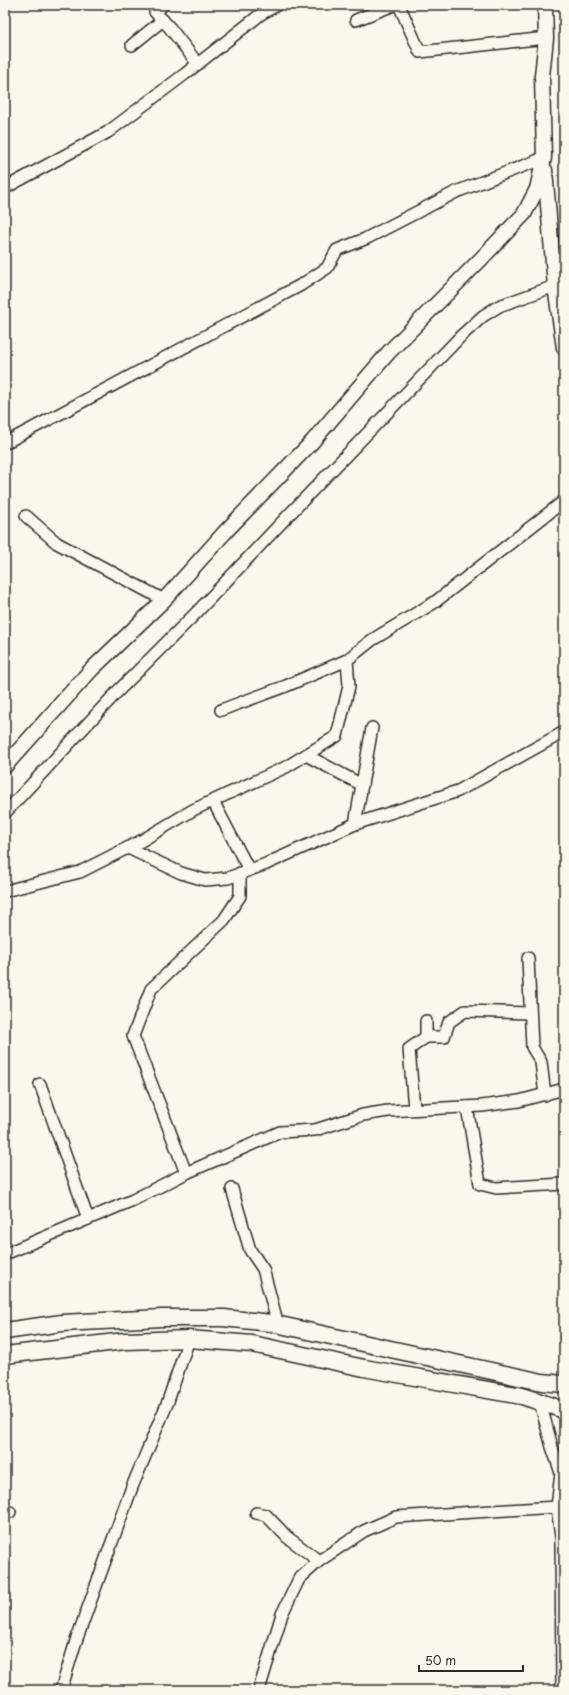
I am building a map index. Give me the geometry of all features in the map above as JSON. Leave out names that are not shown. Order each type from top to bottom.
[{"type":"main road","points":[[5,1331],[62,1323],[162,1318],[224,1318],[278,1325],[542,1382],[564,1384]]},
{"type":"main road","points":[[5,1355],[125,1341],[190,1339],[252,1344],[364,1368],[522,1396],[564,1410]]},
{"type":"street","points":[[163,5],[155,12],[198,64]]},
{"type":"street","points":[[356,20],[394,5]]},
{"type":"street","points":[[399,5],[420,52],[546,38]]},
{"type":"street","points":[[545,5],[546,38],[542,76],[544,158],[555,286],[564,348]]},
{"type":"street","points":[[5,188],[108,132],[272,6]]},
{"type":"street","points":[[132,46],[162,20]]},
{"type":"street","points":[[5,443],[301,285],[327,268],[337,250],[365,239],[456,192],[544,158]]},
{"type":"street","points":[[5,766],[91,670],[164,600],[226,532],[312,442],[389,352],[524,214],[537,189],[544,158]]},
{"type":"street","points":[[5,813],[117,692],[198,611],[461,336],[483,316],[499,306],[555,286]]},
{"type":"street","points":[[221,710],[286,686],[347,660],[372,640],[435,602],[564,501]]},
{"type":"street","points":[[26,516],[57,543],[164,600]]},
{"type":"street","points":[[5,891],[80,872],[128,848],[193,810],[286,767],[337,736],[349,686],[347,660]]},
{"type":"street","points":[[356,824],[372,728]]},
{"type":"street","points":[[128,848],[181,873],[205,880],[228,878],[266,864],[356,824],[458,791],[564,732]]},
{"type":"street","points":[[306,755],[362,785]]},
{"type":"street","points":[[186,1173],[134,1036],[150,989],[224,920],[240,896],[244,872],[213,801]]},
{"type":"street","points":[[528,958],[532,1047],[541,1062],[545,1095]]},
{"type":"street","points":[[414,1109],[409,1049],[426,1037],[444,1037],[449,1022],[465,1011],[530,1013]]},
{"type":"street","points":[[426,1021],[426,1037]]},
{"type":"street","points":[[40,1084],[88,1219]]},
{"type":"street","points":[[5,1254],[133,1200],[186,1173],[280,1132],[315,1130],[363,1115],[388,1111],[467,1107],[519,1102],[564,1089]]},
{"type":"street","points":[[467,1107],[480,1184],[496,1188],[564,1184]]},
{"type":"street","points":[[232,1189],[250,1250],[263,1269],[278,1325]]},
{"type":"street","points":[[61,1690],[76,1641],[129,1494],[167,1404],[190,1339]]},
{"type":"street","points":[[540,1402],[552,1447],[561,1473],[557,1507],[561,1537],[562,1690]]},
{"type":"street","points":[[259,1690],[286,1607],[299,1579],[319,1561],[364,1531],[396,1517],[557,1507]]},
{"type":"street","points":[[256,1512],[266,1515],[287,1537],[319,1561]]}]
